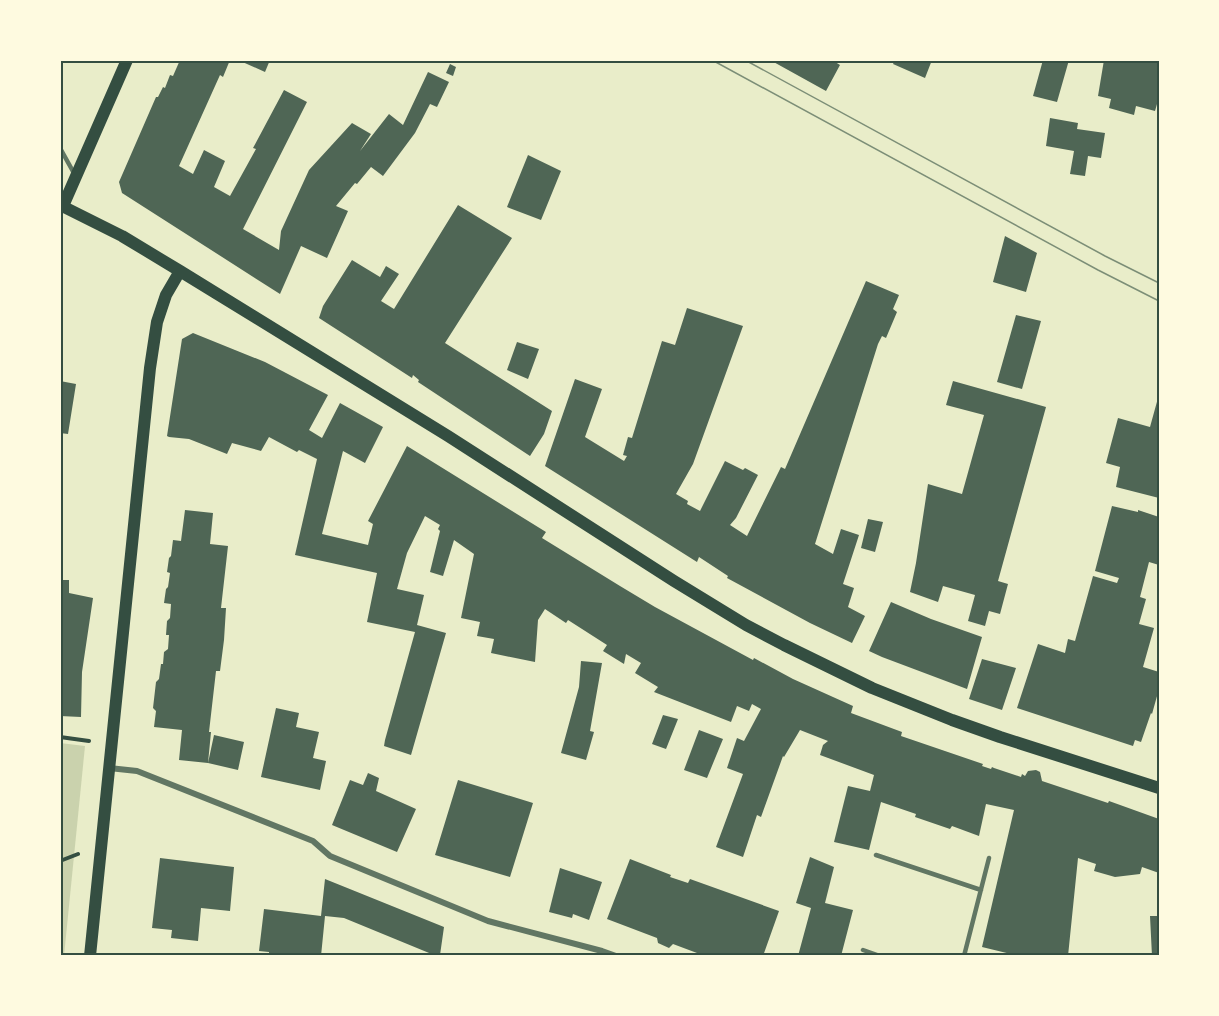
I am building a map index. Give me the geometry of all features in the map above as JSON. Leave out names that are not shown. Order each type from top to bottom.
[{"type":"main road","points":[[127,60],[62,205],[122,236],[180,271],[438,430],[746,625],[872,688],[952,720],[1159,787]]},
{"type":"main road","points":[[90,956],[153,342],[166,295],[180,271]]},
{"type":"street","points":[[109,768],[137,771],[313,841],[330,856],[488,921],[616,956]]},
{"type":"lane","points":[[60,148],[76,177]]},
{"type":"lane","points":[[876,855],[981,890]]},
{"type":"lane","points":[[964,956],[989,858]]},
{"type":"lane","points":[[863,951],[880,956]]},
{"type":"green space","points":[[60,743],[85,746],[64,956],[60,956]]},
{"type":"building","points":[[180,60],[230,60],[223,77],[220,75],[179,166],[193,174],[204,150],[225,161],[214,187],[230,196],[256,149],[253,148],[284,90],[307,102],[243,229],[279,250],[281,231],[309,170],[352,123],[371,134],[360,151],[389,114],[403,125],[428,72],[449,82],[437,107],[430,104],[415,133],[383,176],[371,167],[336,206],[348,211],[327,258],[301,246],[280,294],[122,193],[119,182],[156,97],[163,87],[165,88],[170,75],[173,76]]},
{"type":"building","points":[[238,60],[270,60],[265,72]]},
{"type":"building","points":[[770,60],[832,60],[840,65],[826,91]]},
{"type":"building","points":[[895,60],[932,60],[925,78],[893,64]]},
{"type":"building","points":[[1043,60],[1069,60],[1057,102],[1033,96]]},
{"type":"building","points":[[1104,60],[1159,60],[1159,97],[1155,111],[1136,106],[1134,115],[1109,108],[1111,99],[1098,96]]},
{"type":"building","points":[[450,64],[456,67],[453,76],[446,73]]},
{"type":"building","points":[[1050,118],[1078,123],[1077,129],[1105,133],[1101,158],[1088,156],[1085,176],[1070,174],[1074,151],[1046,146]]},
{"type":"building","points":[[528,155],[561,171],[541,220],[507,207]]},
{"type":"building","points":[[458,205],[512,238],[445,343],[552,411],[544,434],[530,456],[418,382],[419,380],[413,375],[412,378],[319,318],[323,306],[352,260],[380,277],[386,266],[399,274],[381,301],[394,309]]},
{"type":"building","points":[[1005,236],[1037,253],[1026,292],[993,282]]},
{"type":"building","points":[[866,281],[899,295],[893,309],[897,312],[886,338],[882,336],[878,344],[815,544],[833,554],[841,529],[859,535],[843,584],[854,588],[848,607],[865,616],[852,643],[727,578],[728,576],[699,557],[697,562],[545,466],[575,379],[602,389],[585,437],[624,461],[627,456],[623,455],[628,437],[632,438],[662,341],[675,345],[687,308],[743,326],[693,464],[676,494],[688,501],[687,504],[700,511],[725,461],[758,475],[736,518],[730,525],[747,536],[781,467],[785,469]]},
{"type":"building","points":[[1016,315],[1041,321],[1022,389],[997,382]]},
{"type":"building","points":[[193,333],[265,362],[328,395],[309,430],[322,438],[340,403],[383,427],[365,463],[343,451],[322,534],[368,545],[373,524],[368,521],[407,446],[546,532],[542,538],[620,586],[753,660],[754,658],[793,679],[853,706],[851,713],[902,732],[901,736],[983,764],[982,766],[1021,777],[1022,774],[1025,776],[1028,771],[1036,770],[1040,772],[1042,781],[1159,819],[1159,873],[1142,867],[1140,874],[1115,877],[1094,871],[1096,864],[1078,858],[1068,956],[1019,956],[982,947],[1014,810],[986,804],[979,836],[952,826],[950,829],[915,817],[916,814],[881,802],[869,850],[834,842],[848,786],[870,791],[874,775],[820,755],[823,745],[828,741],[800,730],[783,756],[761,817],[757,815],[743,857],[716,847],[743,774],[727,768],[737,738],[744,741],[761,709],[752,704],[749,711],[737,706],[731,722],[654,692],[658,687],[635,673],[641,663],[626,654],[624,664],[603,651],[607,645],[568,620],[566,623],[545,609],[538,620],[535,662],[491,653],[494,639],[477,636],[480,622],[461,618],[474,554],[454,540],[443,576],[430,572],[440,525],[425,516],[407,553],[397,589],[424,595],[417,625],[446,633],[411,755],[384,746],[415,632],[367,622],[377,573],[295,555],[317,459],[299,450],[297,452],[269,437],[261,451],[232,443],[227,454],[189,439],[167,436],[182,339]]},
{"type":"building","points":[[517,342],[539,349],[528,379],[507,370]]},
{"type":"building","points":[[60,381],[76,384],[68,434],[60,433]]},
{"type":"building","points":[[953,381],[1046,407],[998,581],[1008,584],[1000,614],[989,611],[985,626],[968,621],[975,595],[943,586],[938,602],[910,592],[928,484],[962,494],[984,415],[946,405]]},
{"type":"building","points":[[1158,398],[1159,498],[1116,487],[1120,467],[1106,463],[1118,418],[1150,427]]},
{"type":"building","points":[[1112,506],[1138,512],[1138,510],[1159,517],[1159,565],[1149,562],[1140,597],[1146,599],[1139,624],[1154,628],[1143,667],[1159,672],[1159,689],[1141,742],[1135,740],[1133,746],[1017,708],[1038,644],[1065,653],[1068,639],[1075,641],[1093,576],[1117,583],[1119,578],[1095,571]]},
{"type":"building","points":[[185,510],[213,513],[210,544],[228,546],[221,608],[226,608],[224,640],[220,671],[216,671],[208,763],[179,760],[182,730],[154,727],[156,711],[153,708],[156,682],[159,679],[161,664],[163,664],[164,652],[168,649],[169,635],[166,635],[171,604],[164,603],[170,573],[167,572],[169,558],[173,540],[181,541]]},
{"type":"building","points":[[868,519],[883,522],[875,552],[861,548]]},
{"type":"building","points":[[60,580],[69,580],[69,593],[93,598],[82,672],[81,717],[60,716]]},
{"type":"building","points":[[891,602],[982,637],[967,689],[869,651]]},
{"type":"building","points":[[982,659],[1016,668],[1002,710],[969,699]]},
{"type":"building","points":[[581,661],[602,663],[590,731],[594,732],[586,760],[561,753],[579,687]]},
{"type":"building","points":[[276,708],[299,713],[296,727],[319,732],[313,758],[326,761],[320,790],[261,777]]},
{"type":"building","points":[[663,715],[678,719],[666,749],[652,744]]},
{"type":"building","points":[[699,730],[723,739],[707,778],[684,770]]},
{"type":"building","points":[[214,735],[244,742],[238,770],[208,763]]},
{"type":"building","points":[[368,773],[379,778],[376,791],[416,809],[397,852],[332,825],[350,780],[363,785]]},
{"type":"building","points":[[458,780],[533,803],[510,877],[435,855]]},
{"type":"building","points":[[810,857],[834,867],[825,903],[853,910],[841,956],[798,956],[811,908],[796,903]]},
{"type":"building","points":[[160,858],[234,867],[230,911],[201,908],[198,941],[171,938],[172,930],[152,928]]},
{"type":"building","points":[[630,859],[671,875],[670,877],[688,883],[690,879],[779,911],[763,956],[705,956],[673,944],[669,948],[658,943],[657,938],[607,919]]},
{"type":"building","points":[[560,868],[602,882],[589,920],[573,914],[572,918],[549,912]]},
{"type":"building","points":[[325,879],[444,927],[440,955],[434,955],[344,918],[325,916],[321,956],[269,956],[269,952],[259,951],[264,909],[321,916]]},
{"type":"building","points":[[1150,916],[1159,916],[1159,956],[1152,956]]},
{"type":"tram line","points":[[712,60],[1159,301]]},
{"type":"tram line","points":[[745,60],[1105,256],[1159,283]]}]
